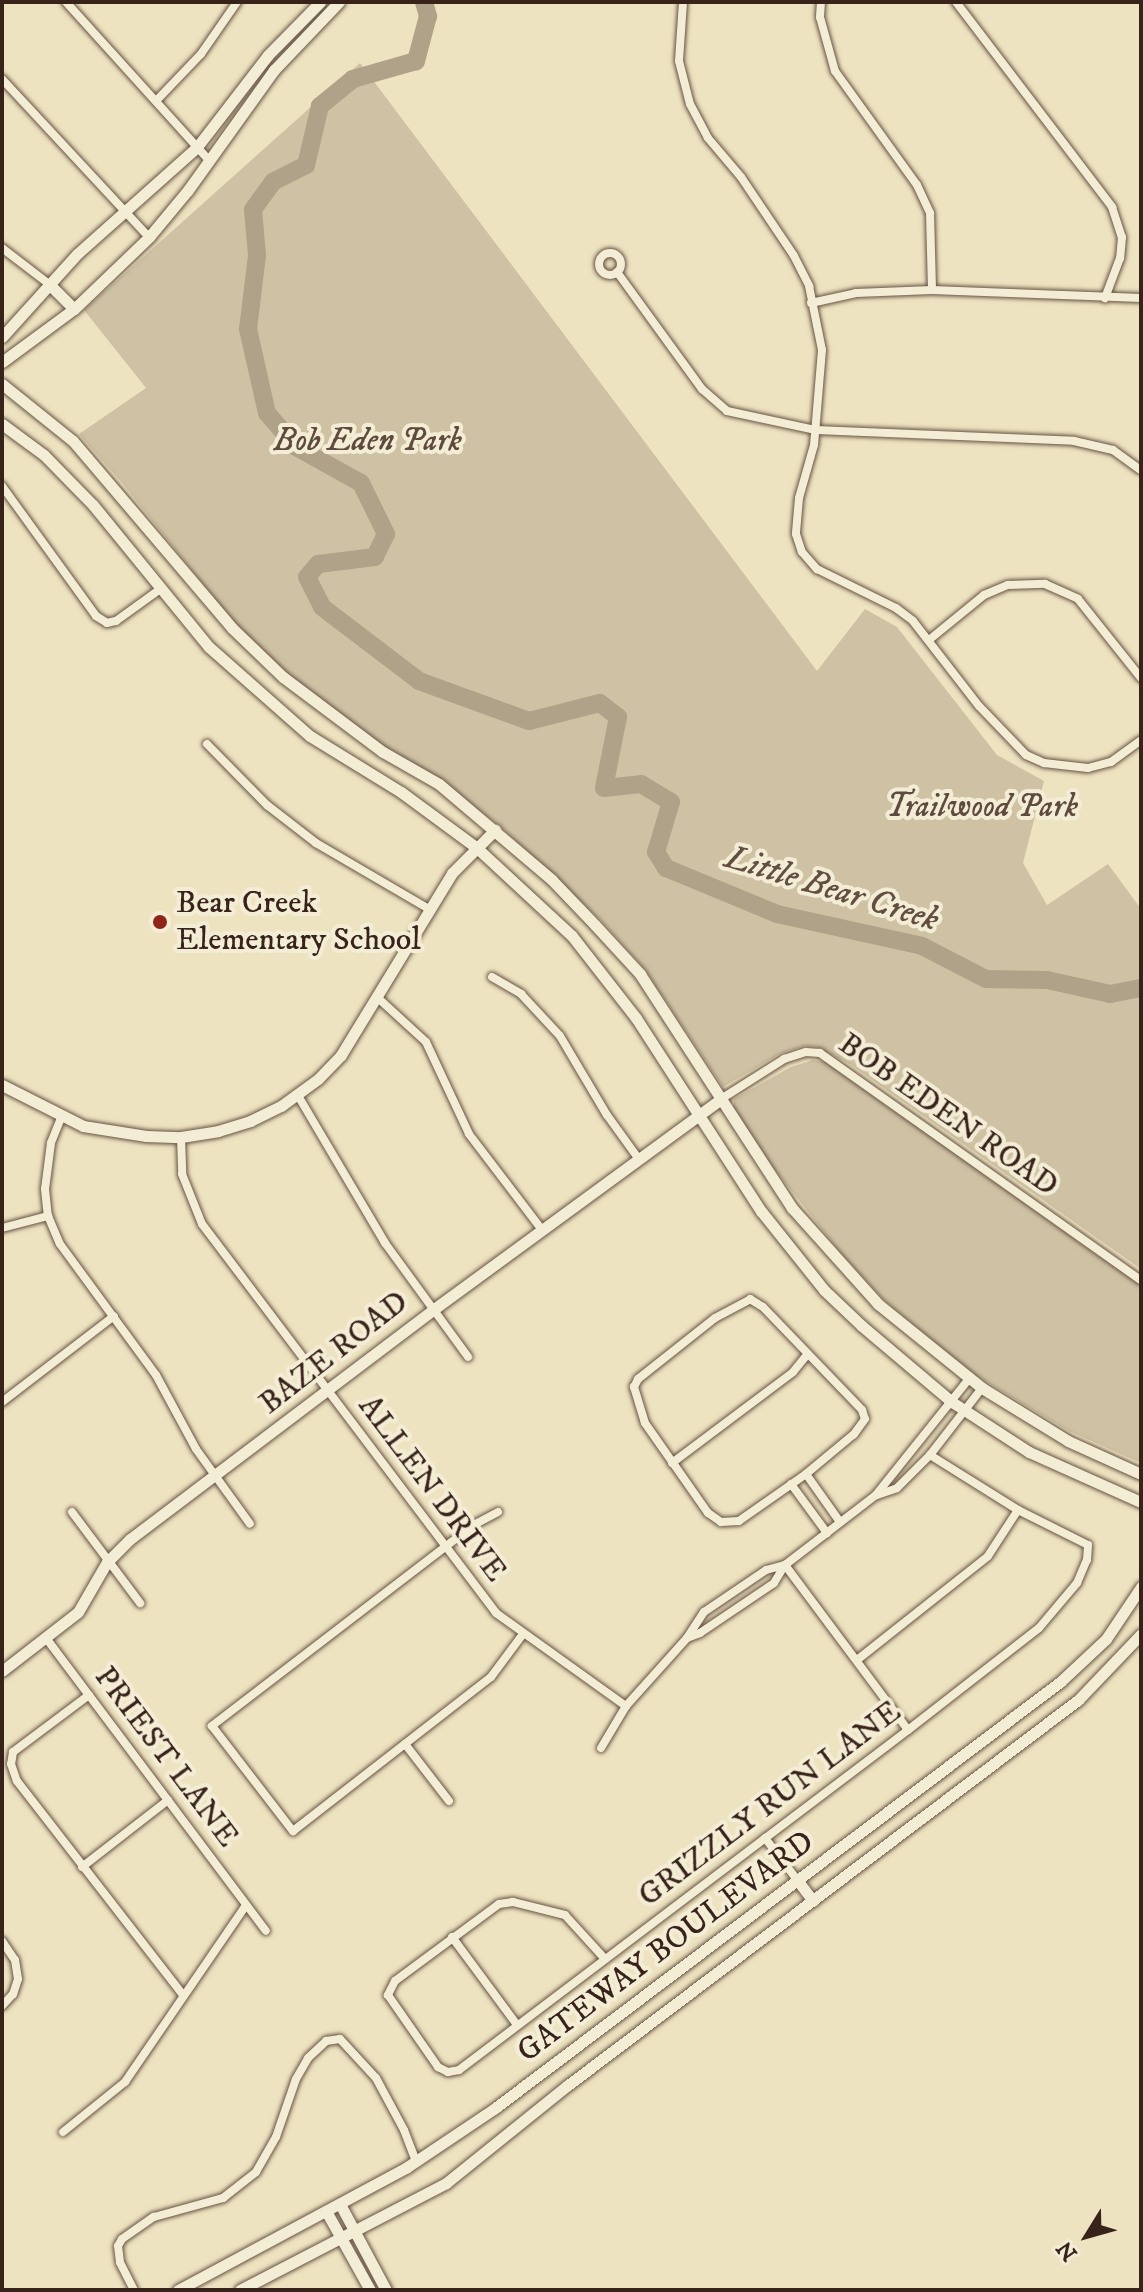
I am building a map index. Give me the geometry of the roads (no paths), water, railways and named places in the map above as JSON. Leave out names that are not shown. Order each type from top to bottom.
[{"type":"main road","points":[[2,337],[77,254],[197,147],[268,55],[320,2]]},
{"type":"main road","points":[[2,362],[74,309],[149,237],[274,70],[339,2]]},
{"type":"main road","points":[[49,284],[74,309]]},
{"type":"main road","points":[[2,384],[75,443],[232,628],[283,677],[383,752],[439,784],[552,880],[640,974],[792,1208],[845,1271],[889,1314],[982,1388],[1068,1441],[1141,1474]]},
{"type":"main road","points":[[2,424],[44,455],[93,505],[159,590],[209,647],[310,736],[401,792],[477,848],[572,936],[636,1018],[752,1198],[824,1290],[904,1365],[952,1402],[1029,1452],[1141,1502]]},
{"type":"main road","points":[[2,1085],[61,1118],[117,1133],[181,1137],[250,1121],[297,1094],[341,1055],[452,873],[495,830]]},
{"type":"main road","name":"BAZE ROAD","points":[[2,1671],[78,1612],[107,1562],[130,1539],[434,1309],[721,1099]]},
{"type":"main road","name":"GATEWAY BOULEVARD","points":[[178,2290],[416,2162],[495,2108],[1060,1682],[1106,1639],[1141,1587]]},
{"type":"main road","name":"GATEWAY BOULEVARD","points":[[240,2290],[446,2183],[568,2085],[1078,1700],[1141,1634]]},
{"type":"main road","points":[[798,1881],[813,1901]]},
{"type":"main road","points":[[340,2204],[386,2290]]},
{"type":"main road","points":[[326,2211],[370,2290]]},
{"type":"street","points":[[66,2],[208,159]]},
{"type":"street","points":[[156,101],[201,54],[237,2]]},
{"type":"street","points":[[683,2],[679,61],[690,104],[708,138],[741,177],[794,256],[809,286],[822,350],[816,430],[799,498],[796,534],[802,552],[817,569],[896,608],[929,640],[979,706],[1026,755],[1044,763],[1088,768],[1111,762],[1141,740]]},
{"type":"street","points":[[821,2],[820,17],[835,71],[917,185],[930,213],[932,290]]},
{"type":"street","points":[[956,2],[1112,207],[1122,237],[1120,258],[1105,298]]},
{"type":"street","points":[[2,79],[149,237]]},
{"type":"street","points":[[2,248],[49,284]]},
{"type":"street","points":[[617,272],[715,403],[748,418],[816,430],[1074,441],[1113,450],[1141,470]]},
{"type":"street","points":[[811,303],[856,293],[932,290],[1141,298]]},
{"type":"street","points":[[2,486],[96,616],[107,623],[116,621],[159,590]]},
{"type":"street","points":[[929,640],[984,595],[1008,585],[1045,584],[1078,599],[1141,678]]},
{"type":"street","points":[[207,744],[267,805],[316,843],[429,909]]},
{"type":"street","points":[[492,977],[521,994],[560,1036],[607,1115],[638,1158]]},
{"type":"street","points":[[378,998],[426,1042],[469,1134],[543,1231]]},
{"type":"street","name":"BOB EDEN ROAD","points":[[721,1099],[784,1059],[806,1052],[820,1053],[868,1084],[1141,1280]]},
{"type":"street","points":[[297,1094],[385,1243],[468,1357]]},
{"type":"street","points":[[61,1118],[47,1162],[48,1216],[60,1244],[156,1375],[215,1477],[250,1524]]},
{"type":"street","name":"ALLEN DRIVE","points":[[181,1137],[182,1174],[202,1224],[496,1613],[626,1706]]},
{"type":"street","points":[[2,1228],[48,1216]]},
{"type":"street","points":[[750,1299],[763,1307],[806,1356],[862,1410],[865,1419],[854,1434],[806,1474],[739,1521],[721,1522],[708,1513],[645,1423],[634,1387],[638,1379],[715,1318],[750,1299]]},
{"type":"street","points":[[2,1402],[114,1316]]},
{"type":"street","points":[[672,1463],[793,1372],[806,1356]]},
{"type":"street","points":[[687,1638],[705,1630],[774,1583],[785,1565],[876,1495],[969,1379]]},
{"type":"street","points":[[876,1495],[897,1488],[930,1455],[982,1388]]},
{"type":"street","points":[[857,1660],[988,1556],[1018,1510],[930,1455]]},
{"type":"street","points":[[806,1474],[840,1522]]},
{"type":"street","points":[[791,1484],[827,1533]]},
{"type":"street","name":"GRIZZLY RUN LANE","points":[[452,1937],[395,1981],[388,1995],[438,2067],[448,2072],[459,2070],[1039,1628],[1077,1583],[1087,1560],[1088,1545],[1018,1510]]},
{"type":"street","points":[[72,1512],[140,1603]]},
{"type":"street","points":[[498,1512],[445,1547],[212,1726],[293,1831],[491,1677],[523,1634]]},
{"type":"street","points":[[785,1565],[908,1730]]},
{"type":"street","points":[[601,1748],[626,1706],[687,1638],[695,1622],[766,1570],[785,1565]]},
{"type":"street","name":"PRIEST LANE","points":[[46,1638],[266,1931]]},
{"type":"street","points":[[89,1695],[13,1752],[11,1764],[17,1781],[182,1994]]},
{"type":"street","points":[[405,1744],[449,1801]]},
{"type":"street","points":[[82,1867],[168,1800]]},
{"type":"street","points":[[765,1838],[798,1881]]},
{"type":"street","points":[[517,2025],[452,1937],[499,1904],[513,1902],[565,1915],[605,1959]]},
{"type":"street","points":[[63,2132],[125,2082],[182,1994],[246,1905]]},
{"type":"street","points":[[2,1941],[15,1960],[18,1979],[13,1994],[2,2006]]},
{"type":"street","points":[[134,2290],[118,2253],[122,2239],[154,2217],[223,2198],[256,2172],[276,2137],[296,2079],[308,2058],[326,2041],[340,2039],[376,2078],[404,2130],[416,2162]]},
{"type":"waterway","name":"Little Bear Creek","points":[[424,2],[428,16],[416,61],[353,79],[320,106],[306,165],[273,182],[253,210],[257,255],[248,329],[267,413],[296,447],[361,483],[386,534],[375,557],[318,564],[307,577],[322,607],[419,681],[529,721],[600,703],[618,717],[604,788],[641,784],[671,802],[656,852],[666,868],[777,914],[922,946],[986,979],[1047,980],[1110,994],[1141,988]]},
{"type":"place","name":"Bear Creek Elementary School","points":[[160,922]]},
{"type":"park label","name":"Bob Eden Park","points":[[368,441]]},
{"type":"park label","name":"Trailwood Park","points":[[982,807]]}]
